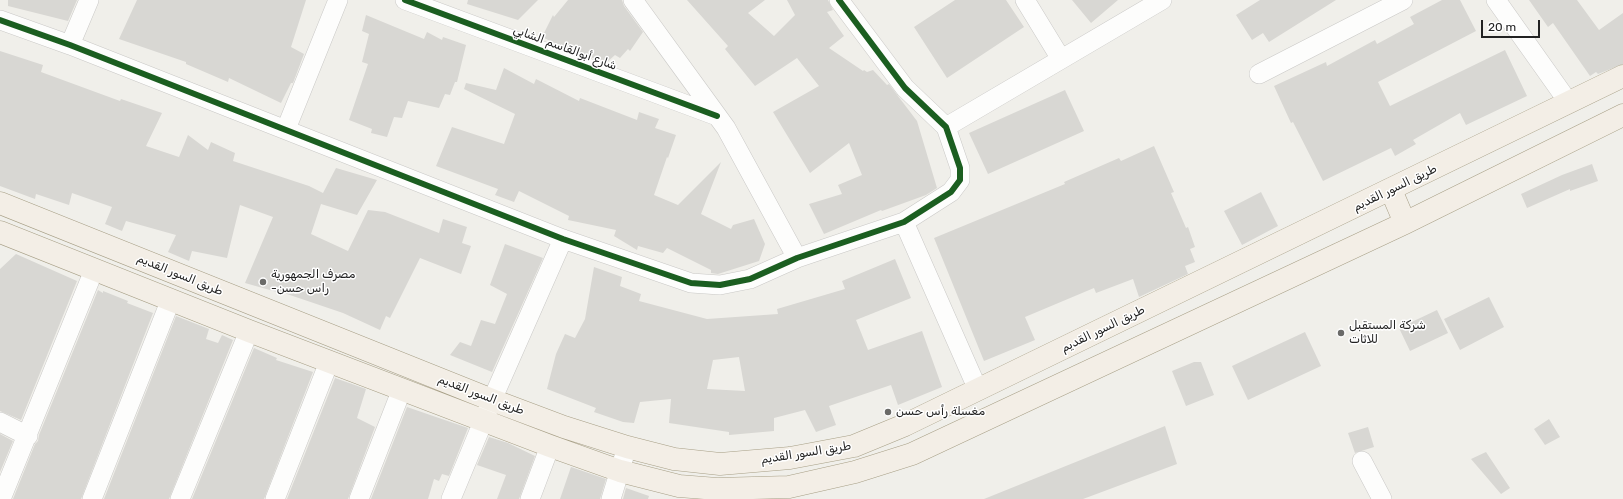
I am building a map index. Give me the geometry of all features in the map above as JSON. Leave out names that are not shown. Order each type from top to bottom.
[{"type":"main road","name":"طريق السور القديم","points":[[0,203],[492,400],[564,427],[628,448],[674,459],[720,464],[790,458],[854,446],[905,425],[1623,76]]},
{"type":"main road","name":"طريق السور القديم","points":[[0,232],[248,331],[550,446],[679,492],[717,489],[790,487],[856,472],[912,454],[1405,223],[1623,115]]},
{"type":"main road","points":[[1391,190],[1405,223]]},
{"type":"main road","points":[[717,489],[720,464]]},
{"type":"street","points":[[70,45],[89,0]]},
{"type":"street","points":[[286,129],[338,0]]},
{"type":"street","name":"شارع أبوالقاسم الشابي","points":[[406,0],[431,5],[717,116]]},
{"type":"street","points":[[633,0],[726,128],[797,258]]},
{"type":"street","points":[[0,20],[70,45],[286,129],[563,239],[691,283],[720,285],[750,279],[797,258],[904,222],[951,192],[960,180],[960,168],[946,127],[906,88],[839,0]]},
{"type":"street","points":[[1025,0],[1061,59]]},
{"type":"street","points":[[946,127],[1162,0]]},
{"type":"street","points":[[1259,74],[1403,0]]},
{"type":"street","points":[[1496,0],[1569,103]]},
{"type":"street","points":[[904,222],[978,390]]},
{"type":"street","points":[[451,499],[483,420],[563,239]]},
{"type":"street","points":[[1,499],[28,436],[94,270]]},
{"type":"street","points":[[92,499],[171,299]]},
{"type":"street","points":[[180,499],[248,331]]},
{"type":"street","points":[[275,499],[329,362]]},
{"type":"street","points":[[359,499],[402,389]]},
{"type":"street","points":[[0,422],[28,436]]},
{"type":"street","points":[[530,499],[550,446]]},
{"type":"street","points":[[611,499],[628,448]]},
{"type":"street","points":[[1362,461],[1382,499]]},
{"type":"building","points":[[8,0],[77,0],[68,21],[8,6]]},
{"type":"building","points":[[137,0],[306,0],[291,47],[304,54],[293,83],[291,83],[281,103],[229,78],[228,82],[186,64],[186,62],[119,39]]},
{"type":"building","points":[[468,0],[538,0],[518,20],[467,4]]},
{"type":"building","points":[[568,0],[622,0],[624,6],[643,32],[630,51],[628,49],[620,58],[615,55],[606,63],[542,37],[553,15],[554,17]]},
{"type":"building","points":[[687,0],[765,0],[748,13],[774,36],[795,15],[787,0],[828,0],[833,10],[827,12],[844,36],[829,48],[863,71],[864,70],[867,72],[873,70],[887,85],[889,84],[917,121],[937,188],[926,195],[882,211],[881,210],[824,234],[809,204],[842,194],[838,185],[862,175],[849,143],[810,173],[773,112],[819,86],[797,58],[755,86],[725,49],[728,46]]},
{"type":"building","points":[[955,0],[1006,0],[1024,27],[947,78],[914,27]]},
{"type":"building","points":[[1072,0],[1118,0],[1091,23]]},
{"type":"building","points":[[1260,0],[1336,0],[1269,42],[1263,33],[1252,40],[1236,15]]},
{"type":"building","points":[[1442,0],[1460,0],[1476,31],[1378,82],[1390,106],[1505,50],[1527,96],[1466,125],[1460,113],[1413,140],[1416,144],[1395,156],[1391,148],[1323,181],[1293,122],[1291,123],[1274,86],[1326,62],[1327,66],[1375,40],[1377,44],[1414,24],[1410,17]]},
{"type":"building","points":[[1529,0],[1577,0],[1599,30],[1623,13],[1623,64],[1598,74],[1596,72],[1590,76],[1553,23],[1548,27]]},
{"type":"building","points":[[366,15],[424,39],[427,32],[442,40],[443,37],[466,45],[457,82],[455,82],[450,95],[445,94],[439,108],[408,101],[402,118],[394,117],[387,137],[371,133],[372,129],[349,120],[368,64],[362,62],[369,34],[362,31]]},
{"type":"building","points":[[0,51],[43,65],[41,72],[120,101],[121,99],[162,113],[146,146],[179,157],[188,135],[208,150],[211,142],[235,153],[233,161],[309,186],[323,193],[336,168],[377,180],[357,215],[321,204],[311,234],[348,251],[368,210],[385,212],[439,233],[443,219],[467,227],[462,243],[471,246],[461,274],[420,258],[390,318],[386,316],[380,330],[343,313],[284,293],[245,283],[273,217],[240,205],[227,258],[192,251],[189,261],[168,252],[176,235],[126,221],[122,231],[105,224],[112,207],[72,193],[69,205],[36,194],[35,199],[0,186]]},
{"type":"building","points":[[504,68],[534,84],[536,79],[579,101],[580,98],[637,120],[639,112],[659,119],[655,128],[676,135],[654,195],[678,205],[721,162],[701,214],[731,229],[733,225],[754,219],[765,244],[759,261],[718,274],[711,273],[711,270],[667,248],[663,253],[638,246],[637,250],[614,236],[616,230],[568,220],[569,216],[519,191],[514,202],[495,195],[498,189],[436,166],[452,127],[504,144],[515,114],[464,89],[466,83],[496,90]]},
{"type":"building","points":[[1065,90],[1084,131],[988,174],[969,133]]},
{"type":"building","points":[[1154,146],[1174,192],[1171,193],[1186,228],[1188,227],[1195,247],[1190,249],[1195,262],[1185,266],[1188,274],[1139,297],[1133,279],[1096,293],[1094,288],[1025,317],[1035,340],[984,361],[934,238],[1065,184],[1064,182],[1119,158],[1121,161]]},
{"type":"building","points":[[1592,164],[1598,181],[1570,191],[1570,189],[1527,208],[1521,194],[1562,175]]},
{"type":"building","points":[[1261,192],[1278,226],[1242,245],[1224,211]]},
{"type":"building","points":[[505,244],[543,258],[492,372],[450,355],[460,342],[471,346],[481,320],[495,324],[507,294],[490,285]]},
{"type":"building","points":[[16,254],[77,281],[21,420],[0,411],[0,269]]},
{"type":"building","points":[[895,259],[911,298],[856,320],[868,350],[922,331],[942,387],[898,405],[891,385],[829,406],[836,425],[816,432],[805,410],[774,418],[774,431],[729,435],[729,432],[669,423],[671,399],[640,402],[634,423],[623,422],[594,412],[596,408],[547,389],[556,354],[565,334],[575,338],[585,319],[594,267],[622,277],[620,286],[641,294],[639,301],[707,319],[778,314],[777,309],[845,289],[842,281]],"holes":[[[739,357],[745,391],[707,389],[713,360]]]},
{"type":"building","points":[[98,290],[128,301],[127,303],[153,313],[81,499],[13,499],[35,444],[38,441],[39,435]]},
{"type":"building","points":[[1489,297],[1504,327],[1460,350],[1444,319]]},
{"type":"building","points":[[1437,310],[1448,333],[1410,351],[1399,328]]},
{"type":"building","points":[[176,316],[209,329],[206,339],[218,343],[222,335],[233,340],[169,499],[104,499]]},
{"type":"building","points":[[1305,332],[1321,366],[1248,400],[1232,366]]},
{"type":"building","points":[[254,348],[277,358],[276,360],[313,372],[264,499],[192,499]]},
{"type":"building","points":[[1194,362],[1201,362],[1214,395],[1186,406],[1172,371]]},
{"type":"building","points":[[335,378],[366,389],[357,418],[375,427],[348,499],[287,499]]},
{"type":"building","points":[[407,407],[468,428],[449,476],[442,474],[439,481],[434,479],[428,499],[371,499]]},
{"type":"building","points":[[1549,419],[1560,437],[1545,445],[1534,429]]},
{"type":"building","points":[[1165,426],[1177,464],[1083,499],[984,499]]},
{"type":"building","points":[[1368,427],[1374,447],[1355,453],[1348,433]]},
{"type":"building","points":[[0,434],[13,441],[0,472]]},
{"type":"building","points":[[489,437],[508,443],[535,456],[519,499],[497,499],[506,475],[477,465]]},
{"type":"building","points":[[1486,452],[1510,488],[1501,494],[1471,459]]},
{"type":"building","points":[[571,467],[606,479],[600,499],[560,499]]},
{"type":"building","points":[[626,488],[649,496],[648,499],[623,499]]},
{"type":"cycle path","points":[[405,0],[717,116]]},
{"type":"cycle path","points":[[0,20],[70,45],[563,239],[691,283],[720,285],[750,279],[797,258],[904,222],[951,192],[960,180],[960,168],[946,127],[905,88],[839,0]]},
{"type":"place","name":"مصرف الجمهورية -راس حسن","points":[[263,282]]},
{"type":"place","name":"شركة المستقبل للاثات","points":[[1341,333]]},
{"type":"place","name":"مغسلة رأس حسن","points":[[888,412]]}]
